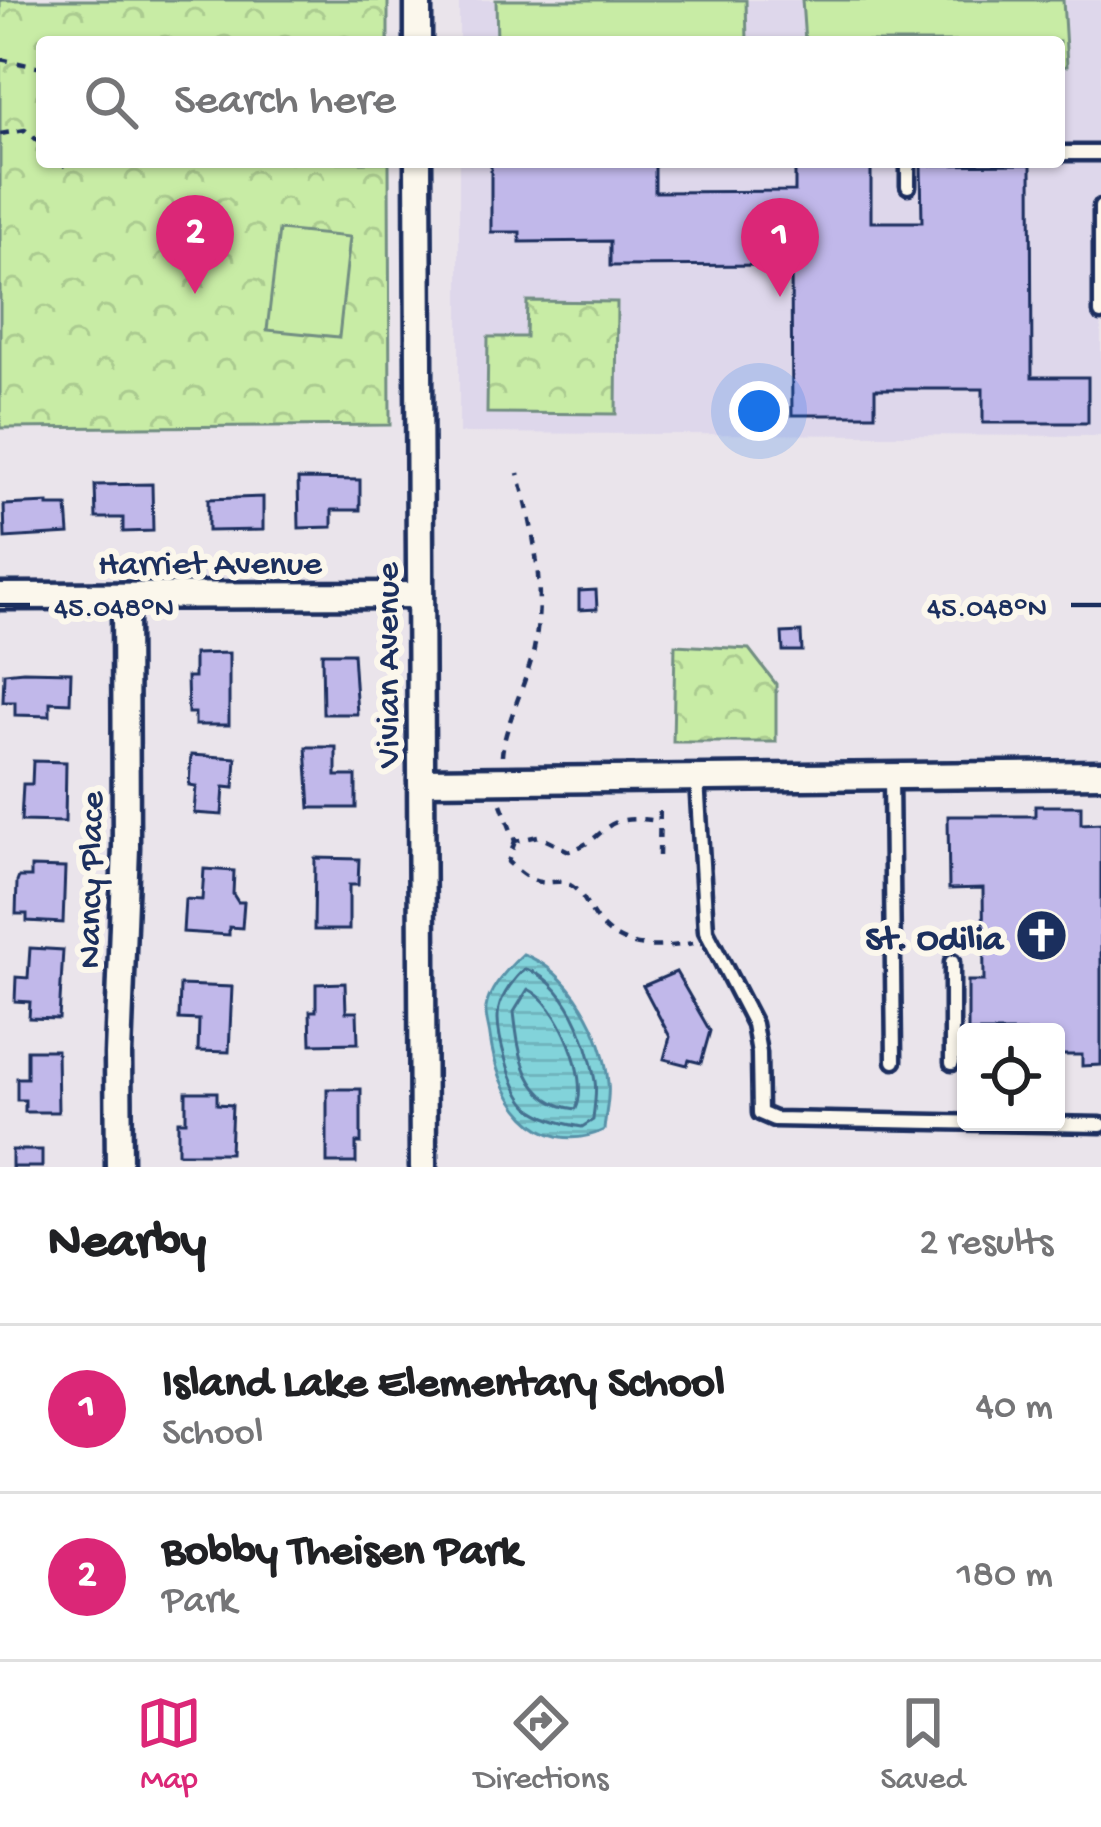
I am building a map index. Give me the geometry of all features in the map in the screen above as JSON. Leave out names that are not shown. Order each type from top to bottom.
[{"type":"street","points":[[418,0],[418,36]]},
{"type":"street","name":"Vivian Avenue","points":[[418,168],[423,1167]]},
{"type":"street","name":"Harriet Avenue","points":[[0,596],[420,596]]},
{"type":"street","name":"Nancy Place","points":[[118,1167],[126,847],[125,596]]},
{"type":"street","points":[[421,781],[1101,774]]},
{"type":"lane","points":[[1065,153],[1101,153]]},
{"type":"lane","points":[[908,168],[908,186]]},
{"type":"lane","points":[[1101,207],[1101,313]]},
{"type":"lane","points":[[892,776],[894,1061]]},
{"type":"lane","points":[[697,778],[701,900],[711,940],[754,1024],[760,1113],[774,1119],[1101,1125]]},
{"type":"lane","points":[[952,962],[952,1063]]},
{"type":"path","points":[[0,59],[36,67]]},
{"type":"path","points":[[0,134],[25,130],[36,139]]},
{"type":"path","points":[[518,473],[534,531],[538,591],[535,647],[502,747],[501,810],[515,841],[508,862],[541,883],[560,881],[575,887],[604,932],[626,944],[664,948],[711,940]]},
{"type":"path","points":[[659,856],[660,778]]},
{"type":"path","points":[[515,841],[538,836],[569,851],[580,848],[610,822],[659,821]]},
{"type":"shaded area","points":[[459,0],[1101,0],[1101,436],[459,433],[459,168],[1065,168],[1065,36],[459,36]]},
{"type":"green space","points":[[0,0],[388,0],[388,36],[36,36],[36,168],[389,168],[390,425],[0,428]]},
{"type":"green space","points":[[496,0],[746,0],[747,36],[497,36]]},
{"type":"green space","points":[[802,0],[1063,0],[1067,66],[1065,36],[805,36]]},
{"type":"green space","points":[[279,230],[350,237],[339,337],[267,330]]},
{"type":"green space","points":[[527,301],[617,302],[616,414],[487,413],[488,337],[526,337]]},
{"type":"green space","points":[[675,645],[749,649],[776,684],[776,742],[673,742]]},
{"type":"water","points":[[523,954],[556,975],[592,1025],[608,1083],[604,1130],[559,1137],[540,1129],[524,1116],[501,1080],[486,1008],[495,986]]},
{"type":"building","points":[[491,168],[655,168],[655,192],[795,191],[795,168],[871,168],[871,222],[922,222],[921,168],[1031,168],[1032,377],[1088,377],[1088,423],[983,423],[983,389],[875,389],[875,415],[792,415],[791,265],[610,266],[610,241],[520,242],[520,232],[491,232]]},
{"type":"building","points":[[298,479],[360,480],[360,510],[332,510],[332,527],[299,528]]},
{"type":"building","points":[[152,484],[153,531],[123,532],[123,518],[96,518],[95,485]]},
{"type":"building","points":[[263,497],[263,530],[208,531],[208,499]]},
{"type":"building","points":[[4,505],[67,506],[69,534],[5,538]]},
{"type":"building","points":[[596,590],[597,609],[579,610],[579,591]]},
{"type":"building","points":[[801,632],[802,651],[783,651],[782,633]]},
{"type":"building","points":[[229,653],[229,725],[195,725],[195,713],[188,713],[187,677],[194,677],[194,654]]},
{"type":"building","points":[[322,653],[353,653],[357,714],[323,714]]},
{"type":"building","points":[[71,672],[70,703],[50,702],[50,716],[15,715],[15,702],[3,702],[4,673]]},
{"type":"building","points":[[306,747],[336,747],[336,776],[356,776],[356,808],[310,808]]},
{"type":"building","points":[[191,755],[236,758],[234,788],[224,787],[222,815],[194,813]]},
{"type":"building","points":[[33,761],[66,762],[65,822],[21,821],[23,784],[32,784]]},
{"type":"building","name":"St. Odilia","points":[[1035,806],[1081,806],[1081,824],[1101,823],[1101,1065],[1082,1066],[1082,1055],[1065,1055],[1065,1023],[968,1023],[968,981],[984,981],[983,888],[949,889],[948,816],[1035,816]]},
{"type":"building","points":[[315,858],[359,859],[358,885],[349,885],[349,930],[314,930]]},
{"type":"building","points":[[31,867],[65,868],[63,923],[27,921],[27,914],[16,914],[17,882],[19,877],[31,877]]},
{"type":"building","points":[[204,869],[234,871],[233,894],[244,902],[242,928],[229,927],[229,935],[183,932],[185,899],[202,900]]},
{"type":"building","points":[[30,948],[63,950],[59,1019],[29,1018],[30,1002],[15,1001],[16,977],[28,978]]},
{"type":"building","points":[[676,972],[710,1031],[701,1063],[664,1059],[670,1037],[643,986]]},
{"type":"building","points":[[345,983],[346,1012],[357,1012],[358,1043],[311,1044],[310,1011],[316,1011],[316,984]]},
{"type":"building","points":[[180,985],[232,987],[229,1052],[198,1051],[199,1020],[179,1019]]},
{"type":"building","points":[[27,1050],[57,1050],[58,1112],[25,1112],[25,1100],[17,1100],[17,1078],[27,1078]]},
{"type":"building","points":[[327,1089],[361,1089],[361,1143],[356,1143],[356,1163],[327,1163]]},
{"type":"building","points":[[186,1092],[217,1092],[217,1104],[232,1105],[230,1153],[178,1153],[178,1121],[186,1121]]},
{"type":"building","points":[[12,1150],[42,1150],[42,1167],[12,1167]]},
{"type":"place","name":"Bobby Theisen Park","points":[[195,294]]},
{"type":"place","name":"Island Lake Elementary School","points":[[780,297]]},
{"type":"place","name":"St. Odilia","points":[[1042,935]]}]
